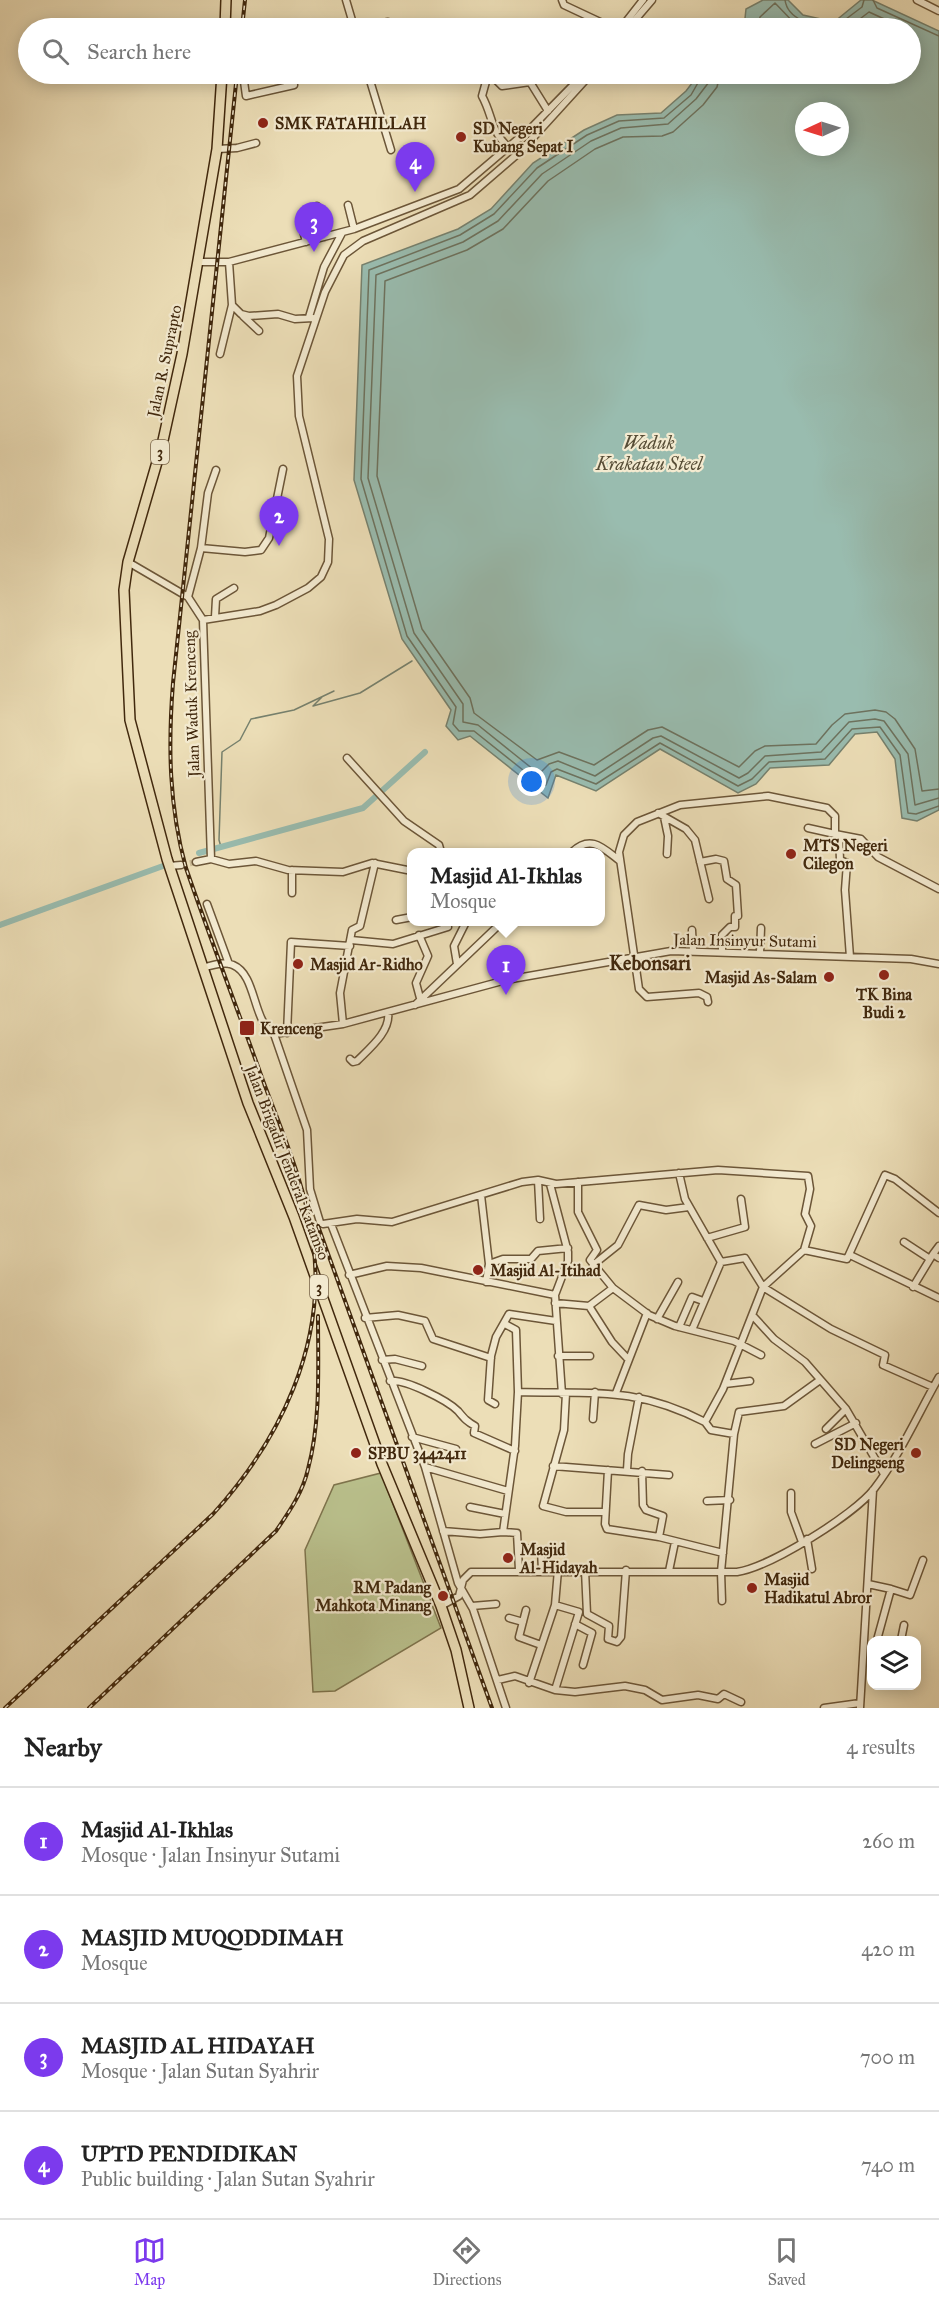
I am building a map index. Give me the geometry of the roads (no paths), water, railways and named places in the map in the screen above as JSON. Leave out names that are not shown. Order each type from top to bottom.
[{"type":"highway","points":[[225,18],[226,0]]},
{"type":"highway","name":"Jalan R. Suprapto","points":[[157,827],[127,703],[123,608],[128,562],[162,445],[199,262],[217,149],[221,84]]},
{"type":"highway","name":"Jalan Brigadir Jenderal Katamso","points":[[157,827],[248,1103],[294,1218],[382,1464],[441,1606],[469,1708]]},
{"type":"street","points":[[346,0],[350,18]]},
{"type":"street","points":[[562,0],[564,5],[592,18]]},
{"type":"street","points":[[629,18],[643,0]]},
{"type":"street","points":[[637,18],[652,0]]},
{"type":"street","points":[[917,0],[939,11]]},
{"type":"street","points":[[244,84],[246,96],[294,85]]},
{"type":"street","points":[[371,84],[391,150]]},
{"type":"street","points":[[485,84],[482,96],[487,105],[492,129],[508,147]]},
{"type":"street","points":[[502,84],[505,86],[518,84]]},
{"type":"street","points":[[531,84],[548,111]]},
{"type":"street","points":[[199,262],[229,262],[342,233],[459,189],[548,111],[574,84]]},
{"type":"street","name":"Jalan Waduk Krenceng","points":[[210,852],[202,620],[260,611],[294,596],[321,577],[328,562],[329,539],[299,416],[297,392],[297,376],[313,318],[325,292],[344,255],[363,241],[470,195],[521,151],[582,84]]},
{"type":"street","points":[[217,149],[230,149],[256,143]]},
{"type":"street","points":[[348,205],[354,229]]},
{"type":"street","points":[[314,207],[317,206],[324,237]]},
{"type":"street","points":[[300,219],[306,242]]},
{"type":"street","points":[[241,314],[252,316],[278,314],[295,319],[313,318],[323,271],[342,233]]},
{"type":"street","points":[[220,354],[232,305],[229,262]]},
{"type":"street","points":[[232,305],[259,331]]},
{"type":"street","points":[[201,548],[245,552],[261,550],[269,538],[283,469]]},
{"type":"street","points":[[188,597],[201,548],[208,493],[216,470]]},
{"type":"street","points":[[128,562],[188,597],[202,620]]},
{"type":"street","points":[[215,617],[216,599],[234,588]]},
{"type":"street","points":[[347,758],[393,810],[414,830],[439,845],[440,848]]},
{"type":"street","points":[[708,1002],[707,997],[699,993],[647,998],[639,989],[636,956],[620,861],[619,848],[624,836],[637,822],[661,815],[680,805],[768,796],[827,808],[835,816],[840,860],[847,863],[845,890],[849,957]]},
{"type":"street","points":[[661,815],[668,836],[667,854]]},
{"type":"street","points":[[661,815],[691,833],[695,840],[709,899]]},
{"type":"street","points":[[808,828],[861,839],[879,857],[910,871],[939,889]]},
{"type":"street","points":[[578,848],[585,843],[595,843],[602,848]]},
{"type":"street","points":[[605,850],[620,861]]},
{"type":"street","points":[[196,862],[210,852],[229,864],[256,861],[292,870],[343,872],[366,863],[375,863],[407,870]]},
{"type":"street","points":[[700,862],[716,859],[724,861],[727,879],[736,885],[738,916],[735,916],[735,927],[730,927],[722,934],[723,951]]},
{"type":"street","points":[[342,1024],[340,993],[353,928],[360,926],[375,863]]},
{"type":"street","points":[[168,864],[181,865]]},
{"type":"street","points":[[292,870],[292,893]]},
{"type":"street","points":[[207,904],[229,964]]},
{"type":"street","points":[[396,920],[407,918]]},
{"type":"street","points":[[287,1033],[291,942],[393,944],[448,926]]},
{"type":"street","points":[[456,964],[454,946],[464,926]]},
{"type":"street","points":[[415,1005],[497,926]]},
{"type":"street","points":[[760,953],[761,928]]},
{"type":"street","points":[[692,930],[693,950]]},
{"type":"street","points":[[419,935],[428,956],[416,983],[420,998]]},
{"type":"street","name":"Jalan Insinyur Sutami","points":[[274,1034],[342,1024],[506,980],[636,956],[693,950],[911,959],[939,964]]},
{"type":"street","points":[[205,967],[229,964],[237,967],[245,979],[263,1023],[274,1034],[307,1130],[311,1196],[320,1222],[327,1224],[357,1219],[392,1222],[538,1180],[550,1184],[731,1170],[777,1176],[808,1176],[810,1189],[805,1214],[811,1226],[804,1250],[764,1287],[725,1384],[705,1422]]},
{"type":"street","points":[[350,1059],[357,1061],[385,1030],[389,1023],[388,1012]]},
{"type":"street","points":[[679,1173],[682,1194],[721,1262]]},
{"type":"street","points":[[804,1250],[847,1259],[885,1175],[895,1179],[939,1213]]},
{"type":"street","points":[[538,1180],[540,1220]]},
{"type":"street","points":[[578,1182],[578,1212],[597,1250],[590,1259],[613,1288],[657,1319],[741,1344],[761,1355]]},
{"type":"street","points":[[550,1184],[553,1203],[564,1227],[568,1261],[555,1295],[558,1356],[564,1393],[564,1431],[546,1489],[544,1507],[566,1512],[605,1512]]},
{"type":"street","points":[[481,1195],[489,1264],[486,1282]]},
{"type":"street","points":[[707,1238],[745,1227],[741,1199]]},
{"type":"street","points":[[593,1264],[618,1245],[640,1205],[666,1210],[689,1207]]},
{"type":"street","points":[[327,1224],[425,1467],[462,1593],[472,1606],[506,1708]]},
{"type":"street","points":[[904,1242],[934,1257]]},
{"type":"street","points":[[913,1287],[939,1246]]},
{"type":"street","points":[[489,1264],[503,1259],[531,1259],[539,1250],[568,1248]]},
{"type":"street","points":[[850,1255],[939,1298]]},
{"type":"street","points":[[721,1262],[746,1258],[764,1287],[831,1329],[885,1354],[883,1365],[933,1387]]},
{"type":"street","points":[[692,1330],[721,1262]]},
{"type":"street","points":[[348,1275],[387,1266],[405,1266],[433,1269],[555,1295]]},
{"type":"street","points":[[657,1319],[678,1282]]},
{"type":"street","points":[[555,1303],[589,1306],[613,1288]]},
{"type":"street","points":[[679,1327],[692,1297],[703,1301]]},
{"type":"street","points":[[589,1306],[612,1342],[627,1358]]},
{"type":"street","points":[[495,1404],[488,1400],[491,1358],[496,1337],[510,1313],[556,1321]]},
{"type":"street","points":[[616,1393],[627,1358],[640,1335],[642,1320],[647,1313]]},
{"type":"street","points":[[365,1318],[398,1315],[426,1322],[434,1339],[491,1358]]},
{"type":"street","points":[[753,1316],[774,1339],[805,1362],[846,1408],[884,1474]]},
{"type":"street","points":[[503,1533],[515,1451],[518,1392],[516,1330],[505,1323]]},
{"type":"street","points":[[558,1356],[590,1356]]},
{"type":"street","points":[[382,1360],[395,1359],[422,1366]]},
{"type":"street","points":[[462,1593],[463,1580],[471,1572],[519,1570],[721,1572],[750,1569],[804,1541],[873,1490],[939,1377]]},
{"type":"street","points":[[722,1601],[721,1572],[730,1500],[734,1434],[739,1412],[787,1404],[820,1380]]},
{"type":"street","points":[[390,1381],[401,1381],[445,1402],[459,1412],[464,1420],[476,1426],[474,1432],[515,1451]]},
{"type":"street","points":[[725,1384],[750,1381]]},
{"type":"street","points":[[518,1392],[595,1392],[639,1396],[705,1422],[711,1430],[734,1434]]},
{"type":"street","points":[[592,1419],[595,1392]]},
{"type":"street","points":[[627,1470],[639,1396]]},
{"type":"street","points":[[826,1429],[846,1408]]},
{"type":"street","points":[[815,1444],[856,1423]]},
{"type":"street","points":[[412,1437],[456,1449]]},
{"type":"street","points":[[553,1466],[669,1474]]},
{"type":"street","points":[[425,1467],[508,1491]]},
{"type":"street","points":[[608,1470],[605,1512],[607,1529],[659,1537],[723,1553]]},
{"type":"street","points":[[642,1471],[644,1508],[663,1515],[659,1537]]},
{"type":"street","points":[[824,1708],[860,1706],[873,1490]]},
{"type":"street","points":[[791,1493],[791,1512],[804,1541],[812,1569]]},
{"type":"street","points":[[707,1501],[730,1500]]},
{"type":"street","points":[[470,1507],[506,1514]]},
{"type":"street","points":[[443,1531],[480,1534],[517,1533],[519,1570]]},
{"type":"street","points":[[669,1571],[675,1542]]},
{"type":"street","points":[[518,1548],[541,1550],[542,1570]]},
{"type":"street","points":[[868,1584],[910,1595],[923,1560]]},
{"type":"street","points":[[529,1683],[555,1605],[558,1570]]},
{"type":"street","points":[[585,1570],[587,1614],[609,1626],[608,1639],[617,1642],[621,1637],[626,1570]]},
{"type":"street","points":[[878,1636],[891,1589]]},
{"type":"street","points":[[441,1606],[462,1593]]},
{"type":"street","points":[[472,1606],[496,1604]]},
{"type":"street","points":[[555,1605],[578,1611],[555,1690]]},
{"type":"street","points":[[526,1610],[519,1638],[541,1645]]},
{"type":"street","points":[[509,1618],[523,1622]]},
{"type":"street","points":[[575,1624],[592,1633],[583,1665]]},
{"type":"street","points":[[902,1636],[904,1625]]},
{"type":"street","points":[[862,1648],[867,1649]]},
{"type":"street","points":[[498,1680],[513,1676],[555,1690],[575,1692],[625,1686],[645,1690],[662,1700],[698,1695],[718,1699],[724,1694],[741,1701]]},
{"type":"water","name":"Waduk Krakatau Steel","points":[[763,0],[788,0],[803,15],[816,18],[745,18],[746,9]]},
{"type":"water","name":"Waduk Krakatau Steel","points":[[861,0],[872,0],[911,18],[839,18]]},
{"type":"water","name":"Waduk Krakatau Steel","points":[[921,23],[939,31],[939,810],[917,821],[902,818],[895,759],[877,732],[855,734],[829,765],[770,768],[756,784],[738,793],[660,749],[596,791],[556,775],[548,798],[470,736],[458,740],[446,726],[451,710],[402,639],[354,480],[362,265],[458,229],[491,209],[533,163],[584,130],[617,115],[661,113],[691,84],[921,84]]},
{"type":"waterway","points":[[322,697],[313,706],[360,693],[412,661]]},
{"type":"waterway","points":[[221,847],[219,840],[222,752],[240,740],[251,719],[294,710],[334,691]]},
{"type":"waterway","points":[[199,853],[363,808],[425,752]]},
{"type":"waterway","points":[[0,925],[163,866]]},
{"type":"tunnel","points":[[181,865],[196,862]]},
{"type":"railway","points":[[243,18],[245,0]]},
{"type":"railway","points":[[5,1708],[213,1514],[237,1485],[259,1455],[278,1422],[305,1353],[313,1317],[315,1280],[313,1242],[300,1182],[186,868],[176,822],[171,776],[173,683],[236,84]]},
{"type":"railway","points":[[318,1226],[492,1708]]},
{"type":"railway","points":[[89,1708],[276,1531],[295,1501],[306,1477],[315,1432],[318,1393],[318,1316]]},
{"type":"place","name":"SMK FATAHILLAH","points":[[263,123]]},
{"type":"place","name":"SD Negeri Kubang Sepat I","points":[[461,137]]},
{"type":"place","name":"UPTD PENDIDIKAN","points":[[415,192]]},
{"type":"place","name":"MASJID AL HIDAYAH","points":[[314,252]]},
{"type":"place","name":"MASJID MUQODDIMAH","points":[[279,546]]},
{"type":"place","name":"MTS Negeri Cilegon","points":[[791,854]]},
{"type":"place","name":"Masjid Ar-Ridho","points":[[298,964]]},
{"type":"place","name":"TK Bina Budi 2","points":[[884,975]]},
{"type":"place","name":"Masjid As-Salam","points":[[829,977]]},
{"type":"place","name":"Masjid Al-Ikhlas","points":[[506,995]]},
{"type":"place","name":"Krenceng","points":[[247,1028]]},
{"type":"place","name":"Masjid Al-Itihad","points":[[478,1270]]},
{"type":"place","name":"SPBU 3442411","points":[[356,1453]]},
{"type":"place","name":"SD Negeri Delingseng","points":[[916,1453]]},
{"type":"place","name":"Masjid Al-Hidayah","points":[[508,1558]]},
{"type":"place","name":"Masjid Hadikatul Abror","points":[[752,1588]]},
{"type":"place","name":"RM Padang Mahkota Minang","points":[[443,1596]]},
{"type":"district","name":"Kebonsari","points":[[650,963]]}]
